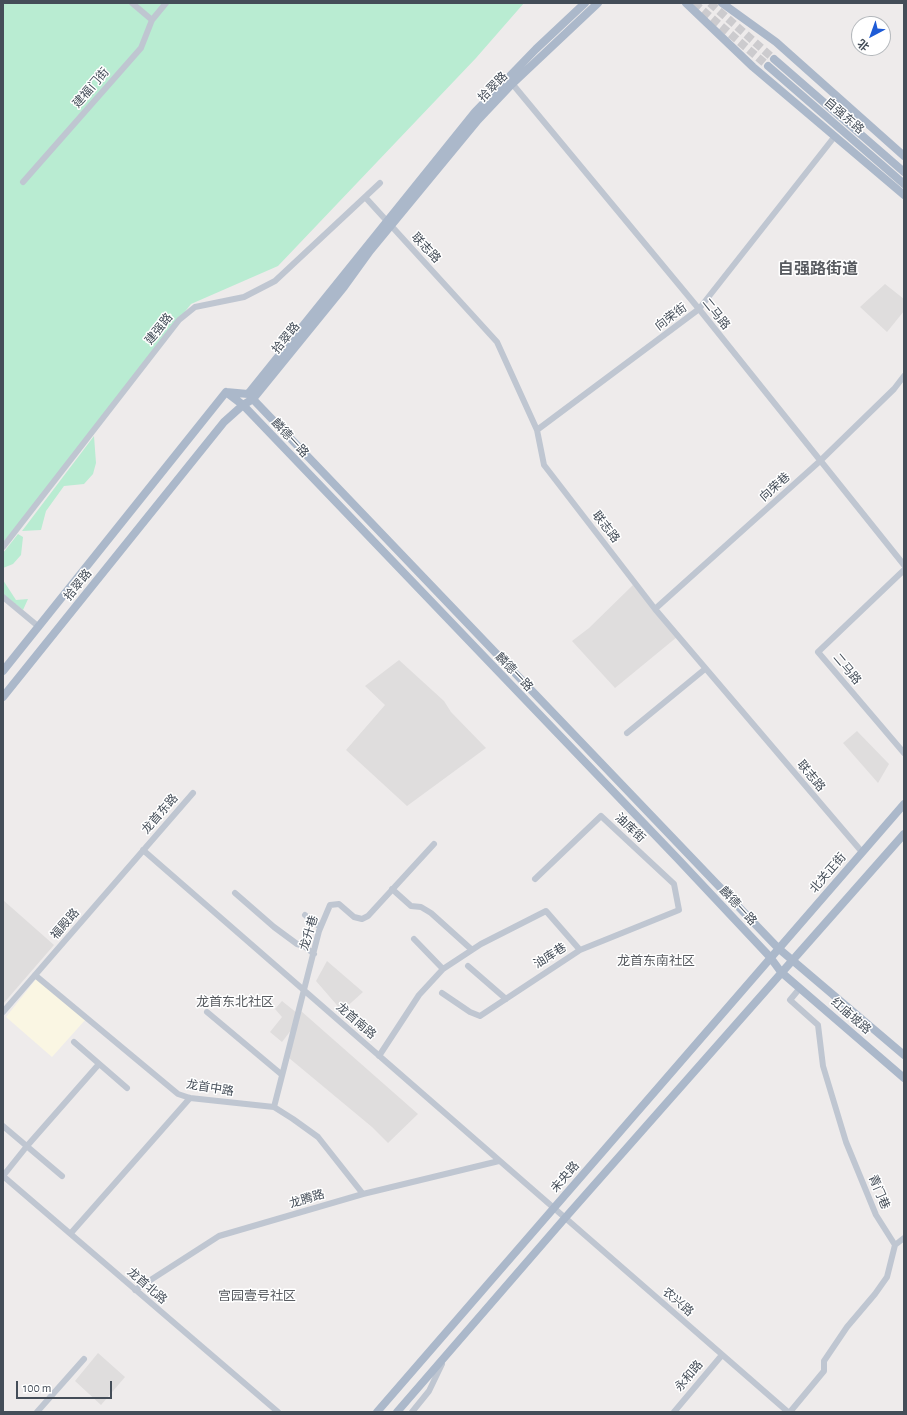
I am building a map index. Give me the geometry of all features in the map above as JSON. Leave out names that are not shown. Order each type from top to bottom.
[{"type":"main road","name":"拾翠路","points":[[3,697],[224,422],[250,397],[389,223],[510,81],[585,3]]},
{"type":"main road","name":"拾翠路","points":[[510,81],[598,3]]},
{"type":"main road","points":[[686,3],[753,67],[904,195]]},
{"type":"main road","points":[[722,3],[776,42],[904,156]]},
{"type":"main road","name":"自强东路","points":[[774,59],[904,172]]},
{"type":"main road","name":"自强东路","points":[[768,66],[904,184]]},
{"type":"main road","name":"拾翠路","points":[[3,671],[40,627],[80,573],[226,392]]},
{"type":"main road","points":[[226,392],[250,397]]},
{"type":"main road","name":"麟德一路","points":[[226,392],[243,405],[770,957],[781,972]]},
{"type":"main road","name":"麟德一路","points":[[250,397],[778,948],[793,959]]},
{"type":"main road","name":"北关正街","points":[[770,957],[904,804]]},
{"type":"main road","points":[[397,1412],[564,1218],[904,834]]},
{"type":"main road","name":"未央路","points":[[377,1412],[554,1209],[770,957]]},
{"type":"main road","name":"红庙坡路","points":[[793,959],[904,1056]]},
{"type":"main road","name":"红庙坡路","points":[[781,972],[904,1078]]},
{"type":"street","points":[[132,3],[152,20]]},
{"type":"street","name":"建福门街","points":[[23,182],[141,48],[152,20],[166,3]]},
{"type":"street","name":"二马路","points":[[510,81],[699,309],[904,566]]},
{"type":"street","name":"向荣街","points":[[537,430],[699,309],[835,136]]},
{"type":"street","name":"建强路","points":[[3,547],[180,320],[194,307],[244,297],[275,281],[380,183]]},
{"type":"street","name":"联志路","points":[[365,197],[497,342],[537,430],[544,465],[655,609],[862,852]]},
{"type":"street","name":"向荣巷","points":[[655,609],[820,462],[894,389],[904,376]]},
{"type":"street","name":"二马路","points":[[904,570],[818,652],[904,753]]},
{"type":"street","points":[[3,597],[40,627]]},
{"type":"street","points":[[627,733],[706,668]]},
{"type":"street","name":"龙首东路","points":[[143,850],[194,793]]},
{"type":"street","name":"油库街","points":[[535,880],[601,816],[674,884],[679,910]]},
{"type":"street","name":"龙升巷","points":[[274,1107],[281,1074],[320,927],[330,905],[339,904],[354,917],[362,919],[368,916],[434,844]]},
{"type":"street","name":"福殿路","points":[[3,1012],[143,850]]},
{"type":"street","name":"龙首南路","points":[[143,850],[554,1209]]},
{"type":"street","points":[[392,889],[407,904],[422,907],[431,913],[471,949]]},
{"type":"street","points":[[235,893],[274,927],[314,954]]},
{"type":"street","name":"油库巷","points":[[442,994],[478,1016],[580,950],[679,910]]},
{"type":"street","points":[[379,1056],[420,995],[443,969],[471,949],[546,911],[580,950]]},
{"type":"street","points":[[305,915],[320,927]]},
{"type":"street","points":[[414,939],[443,969]]},
{"type":"street","points":[[468,966],[506,999]]},
{"type":"street","name":"龙首中路","points":[[35,975],[178,1094],[190,1098],[274,1107],[318,1137],[363,1194]]},
{"type":"street","name":"青门巷","points":[[800,988],[790,1000],[818,1025],[823,1066],[846,1142],[876,1215],[895,1246]]},
{"type":"street","points":[[208,1012],[281,1074]]},
{"type":"street","points":[[74,1042],[127,1088]]},
{"type":"street","points":[[3,1176],[27,1146],[99,1064]]},
{"type":"street","points":[[71,1233],[190,1098]]},
{"type":"street","points":[[3,1126],[62,1176]]},
{"type":"street","name":"龙腾路","points":[[135,1290],[219,1236],[363,1194],[499,1161]]},
{"type":"street","name":"龙首北路","points":[[3,1176],[278,1412]]},
{"type":"street","name":"农兴路","points":[[554,1209],[789,1412]]},
{"type":"street","points":[[789,1412],[824,1371],[824,1361],[847,1327],[875,1294],[887,1277],[895,1246],[904,1238]]},
{"type":"street","points":[[412,1412],[429,1390],[448,1353]]},
{"type":"street","name":"永和路","points":[[674,1412],[722,1355]]},
{"type":"street","points":[[37,1412],[84,1359]]},
{"type":"shaded area","points":[[885,284],[904,299],[904,311],[887,332],[860,307]]},
{"type":"shaded area","points":[[633,585],[677,637],[615,688],[572,641],[589,628]]},
{"type":"shaded area","points":[[399,660],[444,701],[451,712],[486,748],[407,806],[346,750],[385,705],[365,686]]},
{"type":"shaded area","points":[[857,731],[889,764],[878,783],[843,743]]},
{"type":"shaded area","points":[[3,900],[54,945],[3,1004]]},
{"type":"shaded area","points":[[327,961],[363,992],[342,1011],[316,981]]},
{"type":"shaded area","points":[[37,978],[86,1019],[52,1057],[6,1017]]},
{"type":"shaded area","points":[[282,1001],[297,1013],[292,1029],[282,1042],[270,1032],[282,1017],[275,1009]]},
{"type":"shaded area","points":[[301,1011],[418,1114],[388,1143],[372,1127],[289,1058]]},
{"type":"shaded area","points":[[98,1353],[125,1377],[101,1405],[75,1381]]},
{"type":"green space","points":[[3,3],[524,3],[476,58],[278,266],[191,304],[3,543]]},
{"type":"green space","points":[[94,436],[96,463],[93,474],[84,484],[64,486],[46,511],[41,530],[22,531]]},
{"type":"green space","points":[[18,534],[23,537],[21,555],[13,564],[3,568],[3,553]]},
{"type":"green space","points":[[3,580],[16,600],[28,599],[23,610],[3,594]]},
{"type":"tunnel","points":[[694,3],[768,66]]},
{"type":"tunnel","points":[[710,3],[774,59]]},
{"type":"district","name":"自强路街道","points":[[818,269]]},
{"type":"district","name":"龙首东南社区","points":[[656,961]]},
{"type":"district","name":"龙首东北社区","points":[[235,1002]]},
{"type":"district","name":"宫园壹号社区","points":[[257,1296]]}]
